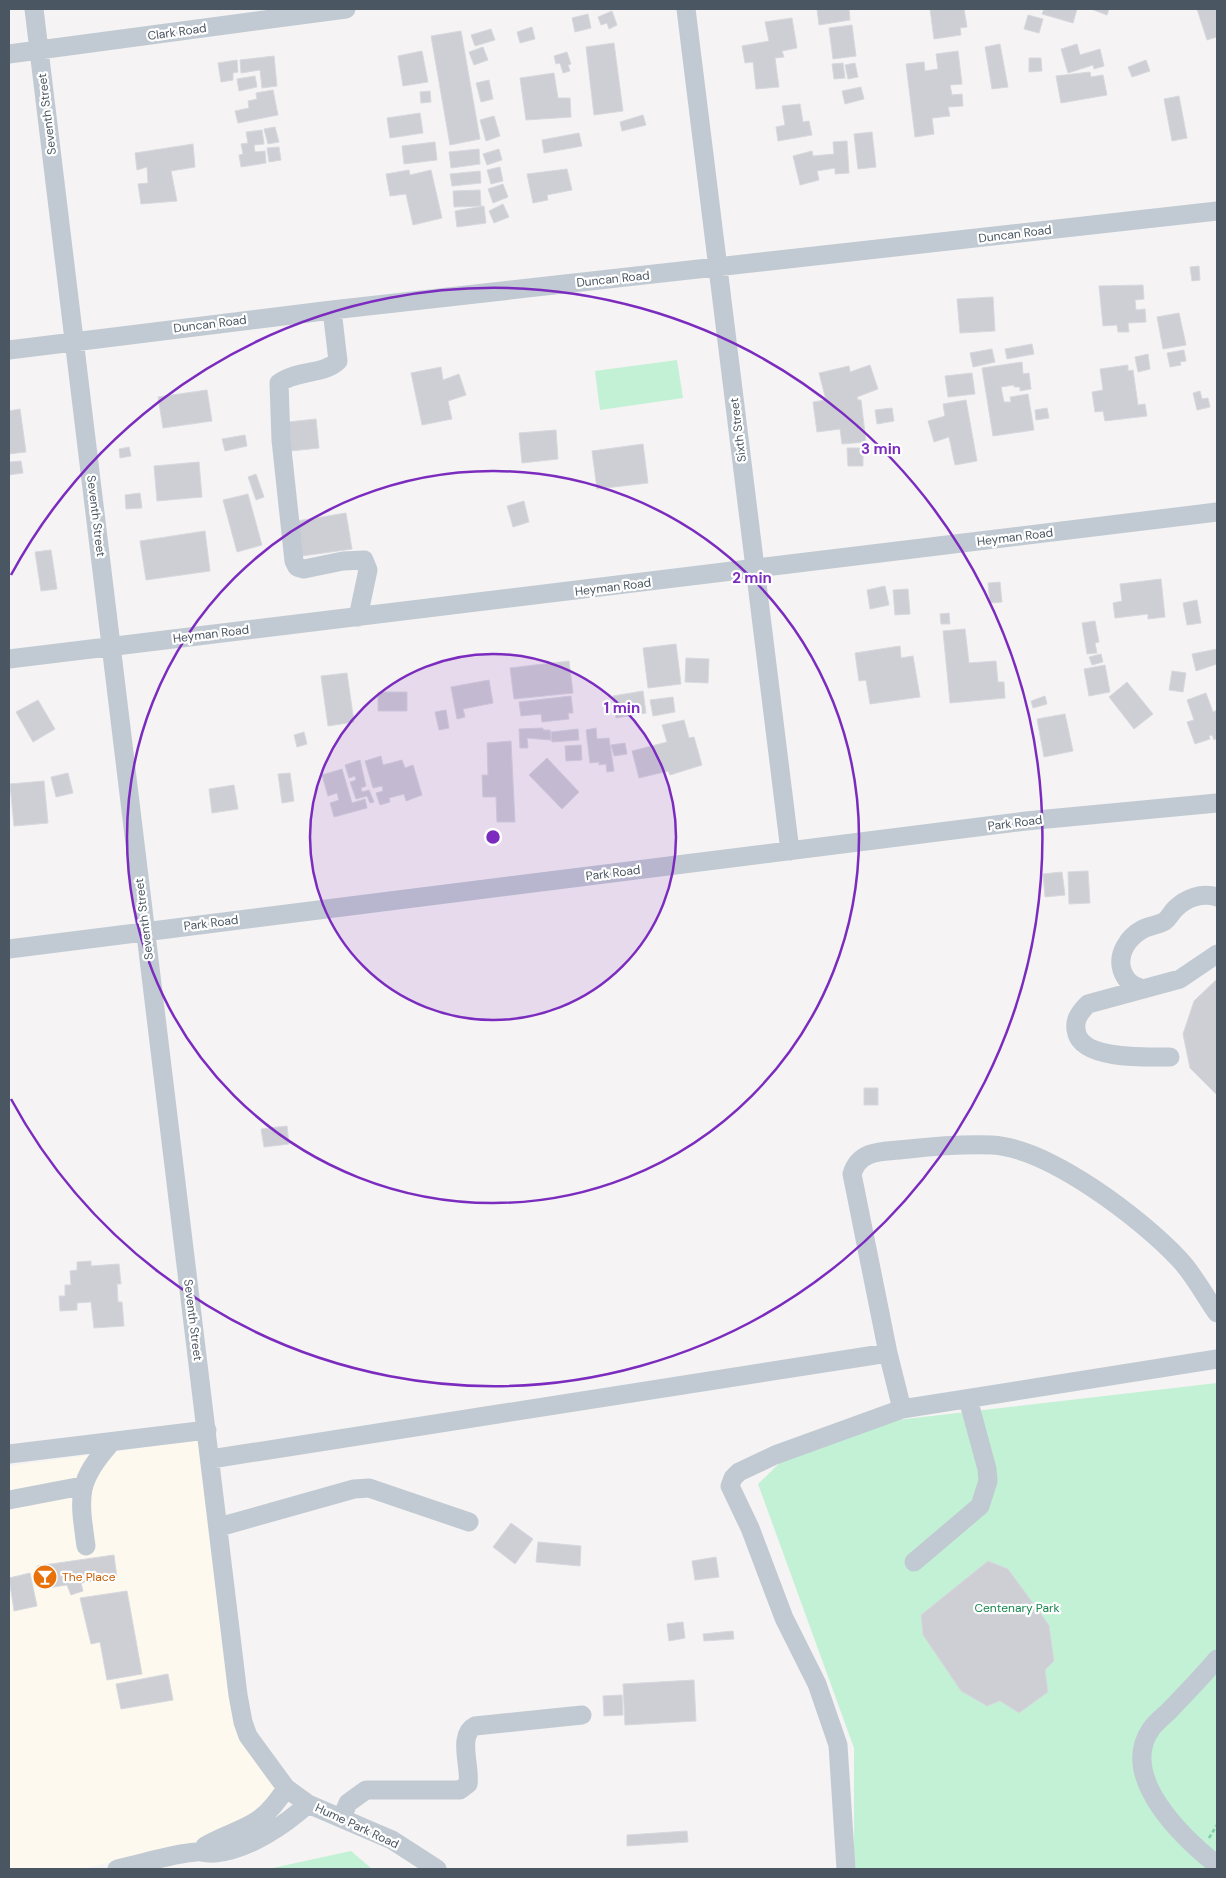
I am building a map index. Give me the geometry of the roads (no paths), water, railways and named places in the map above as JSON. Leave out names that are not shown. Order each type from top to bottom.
[{"type":"street","name":"Seventh Street","points":[[34,9],[113,645],[145,932],[243,1722],[257,1751],[286,1788],[308,1804]]},
{"type":"street","name":"Clark Road","points":[[9,54],[346,9]]},
{"type":"street","name":"Sixth Street","points":[[686,9],[790,851]]},
{"type":"street","name":"Duncan Road","points":[[9,350],[332,310],[719,268],[1217,210]]},
{"type":"street","points":[[332,310],[338,361],[333,366],[296,374],[279,383],[280,440],[294,561],[297,568],[304,569],[364,560],[368,570],[358,617]]},
{"type":"street","name":"Heyman Road","points":[[9,659],[113,645],[755,570],[1217,512]]},
{"type":"street","name":"Park Road","points":[[9,949],[1026,821],[1217,802]]},
{"type":"street","points":[[1144,989],[1133,986],[1124,977],[1119,961],[1123,948],[1137,933],[1166,920],[1175,908],[1190,898],[1212,892]]},
{"type":"street","points":[[1170,1058],[1121,1056],[1088,1047],[1079,1041],[1075,1028],[1078,1014],[1088,1004],[1180,979],[1217,954]]},
{"type":"street","points":[[902,1409],[888,1353],[852,1174],[860,1158],[869,1154],[919,1148],[994,1145],[1026,1153],[1052,1164],[1119,1207],[1180,1261],[1217,1313]]},
{"type":"street","points":[[211,1459],[888,1353]]},
{"type":"street","points":[[846,1869],[838,1745],[817,1684],[784,1618],[750,1528],[730,1486],[733,1478],[739,1472],[775,1456],[902,1409],[1217,1359]]},
{"type":"street","points":[[914,1562],[980,1506],[986,1492],[988,1481],[987,1469],[968,1399]]},
{"type":"street","points":[[9,1454],[207,1430]]},
{"type":"street","points":[[86,1546],[81,1512],[82,1486],[90,1467],[111,1442]]},
{"type":"street","points":[[9,1500],[82,1486]]},
{"type":"street","points":[[219,1527],[354,1489],[369,1488],[469,1522]]},
{"type":"street","points":[[1217,1659],[1151,1730],[1142,1756],[1148,1786],[1164,1814],[1200,1851],[1217,1865]]},
{"type":"street","points":[[342,1817],[348,1804],[366,1790],[460,1790],[468,1784],[469,1776],[465,1736],[468,1729],[475,1726],[582,1716]]},
{"type":"street","name":"Hume Park Road","points":[[117,1869],[195,1852],[249,1827],[265,1816],[286,1788]]},
{"type":"street","name":"Hume Park Road","points":[[195,1852],[216,1853],[256,1840],[289,1822],[308,1804],[392,1840],[437,1869]]},
{"type":"place","name":"The Place","points":[[45,1577]]},
{"type":"park label","name":"Centenary Park","points":[[1017,1608]]}]
